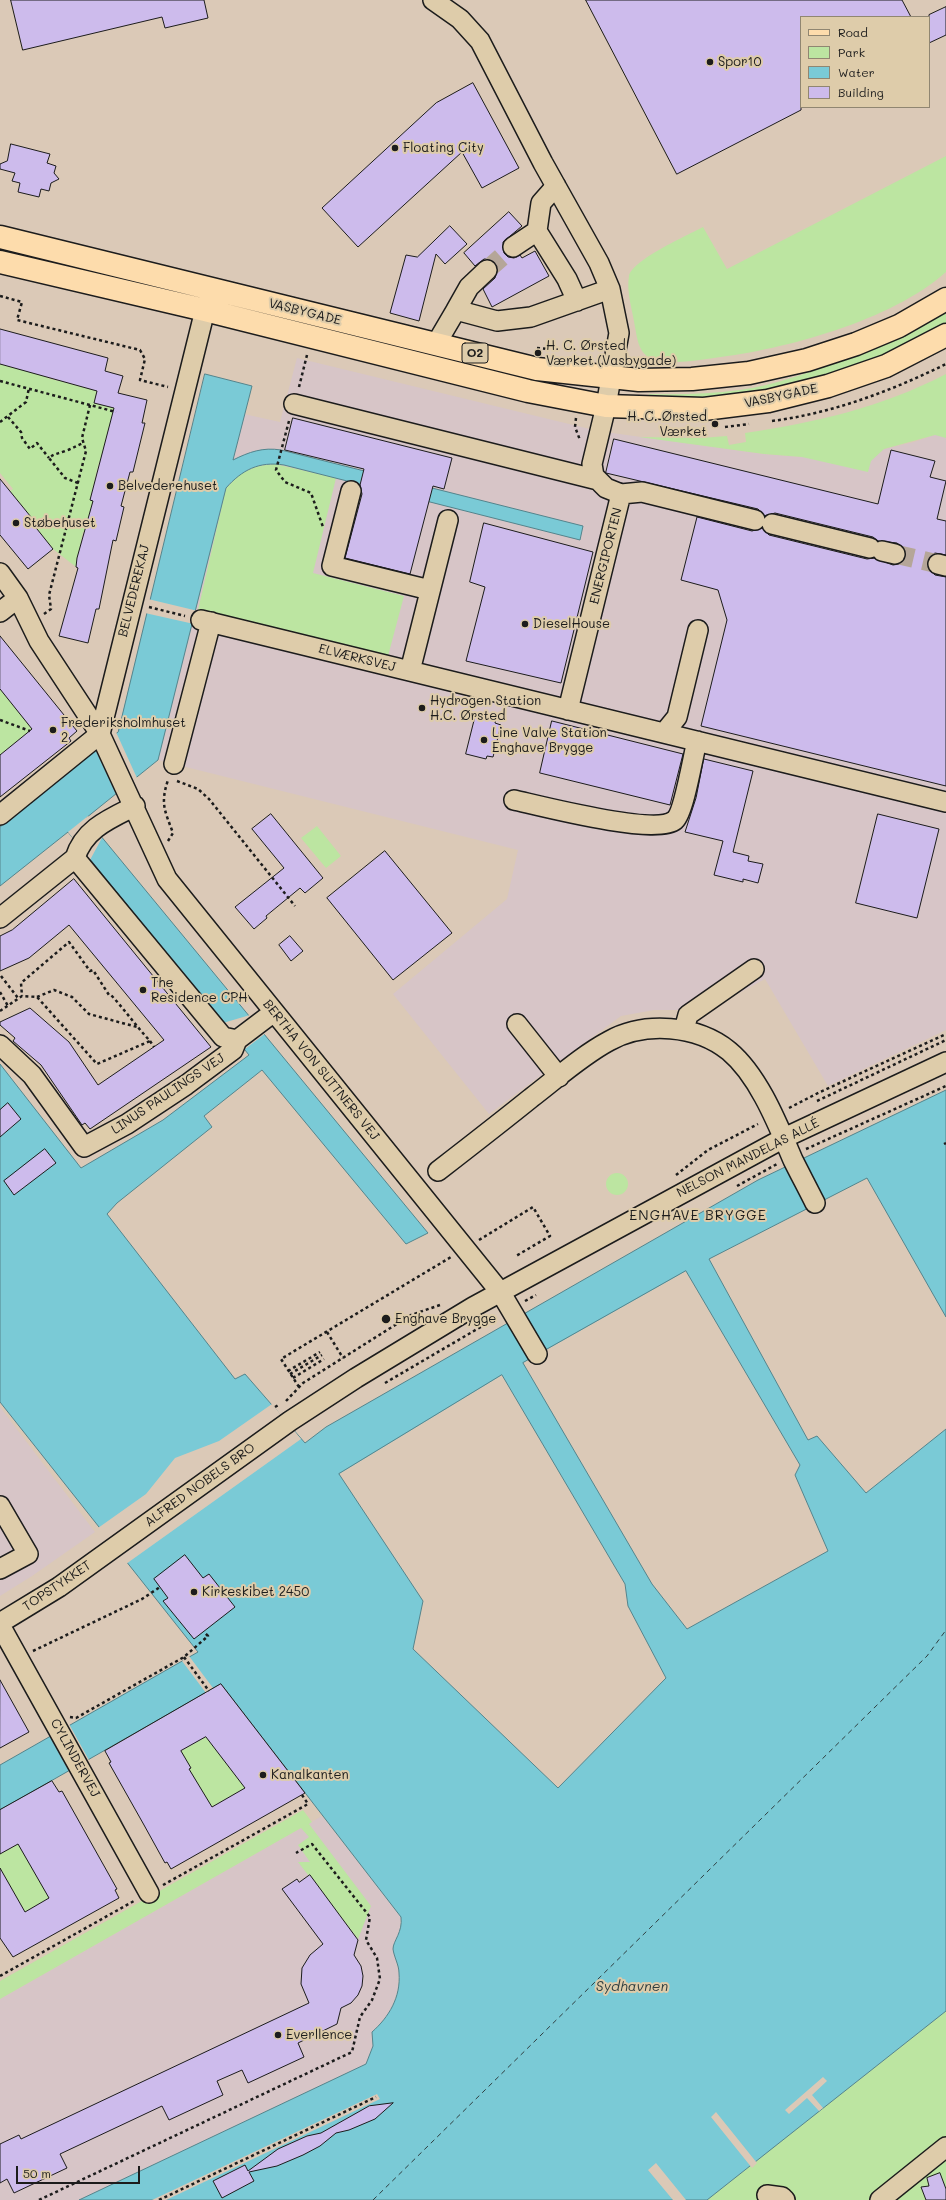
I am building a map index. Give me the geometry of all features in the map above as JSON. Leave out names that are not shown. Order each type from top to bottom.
[{"type":"main road","name":"VASBYGADE","points":[[0,237],[537,368],[638,380],[692,379],[749,374],[807,360],[856,344],[899,326],[946,299]]},
{"type":"main road","name":"VASBYGADE","points":[[0,262],[203,317],[528,391],[606,406],[704,409],[768,401],[828,386],[886,366],[944,338]]},
{"type":"street","points":[[433,0],[460,19],[480,41],[556,186],[599,263],[610,289],[619,333],[606,406],[592,464],[594,476],[606,488],[621,494]]},
{"type":"street","points":[[556,186],[541,203],[537,231],[567,279],[577,301]]},
{"type":"street","points":[[513,247],[537,231]]},
{"type":"street","points":[[436,344],[469,287],[487,270]]},
{"type":"street","points":[[456,310],[497,321],[531,317],[610,289]]},
{"type":"street","name":"BELVEDEREKAJ","points":[[100,734],[137,604],[184,391],[203,317]]},
{"type":"street","points":[[294,404],[598,480]]},
{"type":"street","points":[[351,491],[332,566],[430,590]]},
{"type":"street","name":"ENERGIPORTEN","points":[[568,710],[621,494],[642,492],[882,551]]},
{"type":"street","name":"ELVÆRKSVEJ","points":[[206,621],[410,671],[448,520]]},
{"type":"street","name":"BERTHA VON SUTTNERS VEJ","points":[[0,573],[18,598],[39,641],[100,734],[131,798],[167,879],[500,1292],[537,1354]]},
{"type":"street","points":[[0,612],[18,598]]},
{"type":"street","points":[[174,764],[206,621]]},
{"type":"street","points":[[664,733],[677,717],[698,630]]},
{"type":"street","points":[[410,671],[946,802]]},
{"type":"street","points":[[0,814],[100,734]]},
{"type":"street","points":[[514,800],[629,824],[654,826],[668,824],[680,814],[697,741]]},
{"type":"street","points":[[0,918],[77,852],[96,826],[131,798]]},
{"type":"street","name":"LINUS PAULINGS VEJ","points":[[77,852],[223,1037],[237,1040]]},
{"type":"street","points":[[684,1030],[688,1015],[754,969]]},
{"type":"street","name":"LINUS PAULINGS VEJ","points":[[0,1044],[32,1075],[84,1147],[127,1124],[169,1096],[233,1050],[237,1040],[274,1012]]},
{"type":"street","points":[[517,1024],[559,1077]]},
{"type":"street","points":[[438,1171],[559,1077],[610,1040],[634,1032],[660,1029],[684,1030],[705,1036],[729,1052],[746,1071],[778,1122],[792,1158],[815,1203]]},
{"type":"street","name":"NELSON MANDELAS ALLÉ","points":[[288,1423],[356,1378],[500,1292],[645,1212],[784,1138],[946,1062]]},
{"type":"street","name":"ALFRED NOBELS BRO","points":[[113,1547],[288,1423]]},
{"type":"street","points":[[0,1506],[28,1554],[0,1570]]},
{"type":"street","name":"TOPSTYKKET","points":[[0,1624],[59,1587],[113,1547]]},
{"type":"street","name":"CYLINDERVEJ","points":[[0,1624],[60,1722],[82,1771],[149,1893]]},
{"type":"street","points":[[880,2200],[946,2147]]},
{"type":"street","points":[[766,2195],[782,2197],[785,2200]]},
{"type":"path","points":[[0,296],[22,302],[17,320],[140,350],[145,359],[140,380],[184,391]]},
{"type":"path","points":[[0,381],[116,412]]},
{"type":"path","points":[[0,422],[26,402],[29,388]]},
{"type":"path","points":[[580,402],[574,426],[580,439],[595,447]]},
{"type":"path","points":[[30,622],[51,609],[49,595],[86,451],[82,438],[90,405]]},
{"type":"path","points":[[8,417],[21,432],[22,438],[30,449],[37,443],[65,478],[78,483]]},
{"type":"path","points":[[49,458],[57,452],[64,452],[74,445],[84,444]]},
{"type":"path","points":[[281,450],[278,464],[278,474],[286,482],[311,493],[324,529],[340,533]]},
{"type":"path","points":[[137,604],[206,621]]},
{"type":"path","points":[[0,720],[30,731]]},
{"type":"path","points":[[165,847],[173,833],[163,806],[164,794],[169,778],[198,789],[209,800],[295,906]]},
{"type":"path","points":[[22,996],[21,983],[69,942],[90,971],[93,970],[109,995],[111,995],[121,1005],[154,1047]]},
{"type":"path","points":[[1,976],[18,998]]},
{"type":"path","points":[[0,1011],[22,996],[37,997],[54,990],[72,997],[89,1014],[137,1027]]},
{"type":"path","points":[[0,992],[8,1006]]},
{"type":"path","points":[[37,997],[97,1064],[150,1041]]},
{"type":"path","points":[[824,1090],[946,1034]]},
{"type":"path","points":[[828,1096],[946,1040]]},
{"type":"path","points":[[736,1186],[792,1158],[946,1086]]},
{"type":"path","points":[[299,1387],[281,1359],[533,1207],[550,1236],[516,1256]]},
{"type":"path","points":[[380,1386],[512,1311],[540,1292]]},
{"type":"path","points":[[327,1332],[344,1358]]},
{"type":"path","points":[[335,1345],[340,1342]]},
{"type":"path","points":[[338,1349],[342,1346]]},
{"type":"path","points":[[288,1371],[320,1352]]},
{"type":"path","points":[[290,1374],[323,1357],[293,1378]]},
{"type":"path","points":[[30,1653],[148,1595],[160,1587]]},
{"type":"path","points":[[60,1722],[76,1718],[185,1658],[208,1636],[204,1632]]},
{"type":"path","points":[[185,1658],[209,1691]]},
{"type":"path","points":[[39,2200],[352,2052],[360,2017],[372,2000],[380,1979],[377,1958],[366,1940],[370,1917],[312,1844],[296,1853]]},
{"type":"path","points":[[159,2200],[376,2097]]},
{"type":"shaded area","points":[[297,358],[598,431],[764,454],[802,457],[876,451],[914,442],[946,431],[946,1030],[828,1086],[765,979],[700,1014],[683,1010],[654,1010],[621,1016],[489,1114],[393,994],[507,899],[518,850],[158,760],[244,414],[280,422]]},
{"type":"shaded area","points":[[0,1407],[95,1532],[32,1576],[0,1596]]},
{"type":"shaded area","points":[[322,1816],[401,1917],[400,1933],[393,1948],[399,1974],[398,1990],[390,2013],[372,2032],[373,2046],[366,2064],[79,2200],[0,2200],[0,1999]]},
{"type":"green space","points":[[946,156],[946,272],[923,289],[897,305],[867,318],[805,340],[773,348],[742,354],[674,362],[651,358],[641,349],[629,295],[629,276],[632,270],[640,263],[662,248],[703,227],[727,269]]},
{"type":"green space","points":[[946,310],[946,325],[882,358],[796,386],[716,398],[648,399],[649,394],[694,394],[740,390],[767,385],[794,377],[846,358]]},
{"type":"green space","points":[[0,364],[47,375],[47,378],[59,381],[60,378],[63,382],[97,391],[94,403],[116,408],[101,463],[99,462],[90,500],[94,501],[86,532],[83,532],[76,567],[53,549],[29,519],[31,517],[10,491],[13,489],[0,473]]},
{"type":"green space","points":[[946,374],[946,438],[935,435],[884,449],[871,461],[868,472],[802,457],[764,454],[639,437],[701,438],[727,436],[729,445],[746,442],[745,433],[798,424],[872,405],[921,386]]},
{"type":"green space","points":[[275,464],[336,478],[313,573],[404,596],[388,656],[198,610],[226,488],[241,473],[258,466]]},
{"type":"green space","points":[[0,689],[32,729],[0,755]]},
{"type":"green space","points":[[317,826],[341,856],[326,868],[301,838]]},
{"type":"green space","points":[[617,1173],[625,1176],[628,1184],[625,1192],[617,1195],[609,1192],[606,1184],[609,1176]]},
{"type":"green space","points":[[204,1734],[248,1791],[243,1789],[182,1824],[150,1769],[202,1739]]},
{"type":"green space","points":[[303,1810],[312,1822],[309,1824],[371,1906],[358,1939],[298,1862],[310,1862],[298,1845],[309,1837],[301,1828],[0,1999],[0,1981]]},
{"type":"green space","points":[[44,1830],[75,1883],[25,1912],[0,1868],[0,1854]]},
{"type":"green space","points":[[946,2011],[946,2137],[871,2200],[707,2200]]},
{"type":"green space","points":[[946,2160],[946,2200],[895,2200]]},
{"type":"water","name":"Sydhavnen","points":[[205,374],[252,386],[233,460],[256,451],[268,449],[281,450],[583,526],[580,540],[284,465],[267,464],[252,468],[238,476],[226,488],[158,760],[86,818],[428,1233],[406,1244],[262,1070],[204,1116],[212,1127],[117,1203],[107,1214],[235,1379],[245,1374],[305,1443],[326,1427],[758,1180],[946,1090],[946,1317],[867,1178],[709,1259],[808,1440],[817,1436],[866,1493],[946,1429],[946,2011],[707,2200],[79,2200],[366,2064],[373,2046],[372,2032],[389,2013],[396,1998],[399,1982],[399,1970],[393,1946],[401,1927],[401,1917],[221,1684],[0,1810],[0,1765],[198,1652],[0,1402],[0,1064],[81,1168],[163,1120],[249,1055],[68,832],[0,886],[0,827],[118,732]],"holes":[[[686,1271],[800,1465],[795,1475],[828,1551],[687,1629],[652,1584],[523,1363]],[[502,1375],[625,1584],[628,1606],[666,1678],[558,1788],[413,1649],[423,1601],[339,1474]]]},
{"type":"pier","points":[[148,599],[198,611],[194,624],[145,613]]},
{"type":"pier","points":[[116,732],[137,778],[116,794],[95,749]]},
{"type":"pier","points":[[88,816],[103,836],[90,860],[68,832]]},
{"type":"pier","points":[[250,1015],[266,1033],[245,1049],[223,1023]]},
{"type":"pier","points":[[272,1404],[301,1439],[126,1564],[98,1528],[146,1494],[175,1458],[219,1441]]},
{"type":"pier","points":[[189,1656],[213,1688],[206,1693],[182,1661]]},
{"type":"pier","points":[[69,1724],[90,1762],[70,1773],[49,1735]]},
{"type":"pier","points":[[823,2077],[827,2081],[812,2095],[823,2108],[819,2111],[807,2098],[789,2114],[785,2110]]},
{"type":"pier","points":[[377,2094],[380,2099],[166,2200],[152,2200]]},
{"type":"pier","points":[[716,2112],[757,2163],[752,2168],[711,2117]]},
{"type":"pier","points":[[656,2163],[686,2200],[673,2200],[648,2170]]},
{"type":"building","points":[[11,0],[204,0],[208,18],[165,28],[162,17],[23,50]]},
{"type":"building","name":"Spor10","points":[[586,0],[902,0],[910,16],[800,16],[801,110],[677,174]]},
{"type":"building","points":[[946,7],[946,35],[930,43],[930,16],[929,15]]},
{"type":"building","points":[[473,83],[519,168],[482,188],[462,152],[358,247],[322,208],[436,103]]},
{"type":"building","points":[[11,144],[50,154],[47,163],[56,166],[54,173],[59,179],[51,183],[49,191],[41,189],[39,197],[18,192],[20,183],[12,181],[15,173],[0,169],[0,164],[7,161]]},
{"type":"building","points":[[509,212],[522,226],[503,242],[504,253],[508,257],[514,258],[520,255],[522,258],[535,251],[549,276],[492,307],[483,289],[495,278],[498,267],[490,259],[484,259],[475,266],[464,253]]},
{"type":"building","points":[[450,226],[467,244],[445,264],[436,254],[419,321],[390,313],[406,255],[417,257]]},
{"type":"building","name":"Belvederehuset","points":[[0,329],[108,358],[105,371],[123,376],[118,393],[147,400],[142,423],[145,423],[133,472],[130,472],[121,506],[124,507],[116,541],[113,540],[99,609],[96,609],[88,643],[59,636],[78,568],[76,567],[77,558],[93,501],[90,500],[114,408],[94,403],[97,391],[0,364]]},
{"type":"building","points":[[293,418],[452,458],[444,489],[433,486],[410,574],[345,558],[362,494],[360,485],[364,469],[285,450]]},
{"type":"building","points":[[614,439],[878,504],[891,450],[935,461],[930,477],[946,481],[937,519],[946,521],[946,555],[935,553],[930,556],[927,567],[935,575],[946,577],[946,786],[701,726],[727,620],[718,590],[681,580],[697,517],[752,531],[762,528],[769,535],[867,559],[874,558],[893,565],[899,564],[903,561],[905,550],[897,543],[878,541],[873,537],[775,513],[765,516],[758,509],[606,473]]},
{"type":"building","name":"Støbehuset","points":[[0,479],[31,517],[29,519],[53,549],[28,569],[0,535]]},
{"type":"building","name":"DieselHouse","points":[[484,523],[593,552],[561,683],[466,661],[485,587],[470,582]]},
{"type":"building","name":"Frederiksholmhuset 2","points":[[0,636],[77,731],[69,738],[71,741],[0,797],[0,755],[32,729],[0,689]]},
{"type":"building","name":"Line Valve Station Enghave Brygge","points":[[476,714],[496,718],[495,723],[501,725],[493,757],[487,756],[486,759],[466,754]]},
{"type":"building","points":[[552,721],[683,754],[670,805],[540,773]]},
{"type":"building","points":[[704,759],[753,771],[733,852],[749,856],[748,861],[763,864],[758,883],[743,879],[743,882],[714,875],[723,841],[685,832],[696,798]]},
{"type":"building","points":[[271,814],[323,878],[305,893],[300,888],[266,916],[267,918],[254,929],[235,907],[284,868],[252,829]]},
{"type":"building","points":[[878,814],[939,829],[917,918],[856,903]]},
{"type":"building","points":[[385,851],[452,933],[393,980],[327,898]]},
{"type":"building","name":"The Residence CPH","points":[[74,879],[211,1047],[90,1129],[85,1123],[82,1125],[41,1065],[13,1041],[15,1038],[0,1025],[0,1022],[30,1008],[69,1042],[98,1085],[164,1040],[69,925],[29,958],[0,971],[0,936],[12,930]]},
{"type":"building","points":[[290,936],[303,951],[291,961],[279,945]]},
{"type":"building","points":[[8,1103],[21,1119],[0,1137],[0,1110]]},
{"type":"building","points":[[45,1149],[56,1163],[14,1195],[4,1181]]},
{"type":"building","name":"Kirkeskibet 2450","points":[[185,1555],[203,1578],[209,1574],[235,1607],[194,1639],[163,1601],[168,1598],[154,1579]]},
{"type":"building","points":[[0,1680],[29,1732],[0,1748]]},
{"type":"building","name":"Kanalkanten","points":[[221,1684],[305,1793],[171,1869],[167,1862],[165,1863],[109,1763],[111,1762],[105,1751]],"holes":[[[206,1737],[245,1788],[212,1807],[189,1769],[191,1768],[181,1751]]]},
{"type":"building","points":[[52,1781],[59,1792],[62,1791],[117,1889],[115,1890],[119,1898],[13,1957],[0,1938],[0,1868],[25,1912],[49,1898],[18,1844],[0,1854],[0,1810]]},
{"type":"building","name":"Everllence","points":[[310,1875],[358,1940],[354,1955],[361,1966],[363,1976],[362,1986],[358,1995],[351,2003],[341,2008],[337,2024],[298,2043],[304,2057],[248,2083],[242,2070],[217,2081],[223,2095],[169,2120],[162,2106],[60,2154],[67,2168],[14,2193],[7,2179],[0,2183],[0,2144],[19,2135],[21,2139],[309,2003],[301,1984],[302,1968],[310,1955],[323,1944],[282,1889],[297,1879],[299,1882]]},
{"type":"building","points":[[393,2103],[375,2119],[349,2130],[336,2133],[320,2146],[303,2155],[277,2166],[249,2172],[254,2181],[222,2198],[213,2181],[245,2165],[248,2171],[278,2149],[307,2136],[321,2133],[369,2106]]},
{"type":"building","points":[[940,2173],[946,2189],[946,2200],[926,2200],[921,2187],[929,2186],[927,2178]]},
{"type":"ferry route","points":[[373,2200],[927,1656],[946,1630]]},
{"type":"tunnel","points":[[487,270],[513,247]]},
{"type":"tunnel","points":[[895,554],[938,564]]},
{"type":"place","name":"Spor10","points":[[710,62]]},
{"type":"place","name":"Floating City","points":[[395,148]]},
{"type":"place","name":"H. C. Ørsted Værket (Vasbygade)","points":[[538,353]]},
{"type":"place","name":"H. C. Ørsted Værket","points":[[715,424]]},
{"type":"place","name":"Belvederehuset","points":[[110,486]]},
{"type":"place","name":"Støbehuset","points":[[16,523]]},
{"type":"place","name":"DieselHouse","points":[[525,624]]},
{"type":"place","name":"Hydrogen Station H.C. Ørsted","points":[[422,708]]},
{"type":"place","name":"Frederiksholmhuset 2","points":[[53,730]]},
{"type":"place","name":"Line Valve Station Enghave Brygge","points":[[484,740]]},
{"type":"place","name":"The Residence CPH","points":[[143,990]]},
{"type":"place","name":"Enghave Brygge","points":[[386,1319]]},
{"type":"place","name":"Kirkeskibet 2450","points":[[194,1592]]},
{"type":"place","name":"Kanalkanten","points":[[263,1775]]},
{"type":"place","name":"Everllence","points":[[278,2035]]},
{"type":"district","name":"ENGHAVE BRYGGE","points":[[698,1216]]}]
